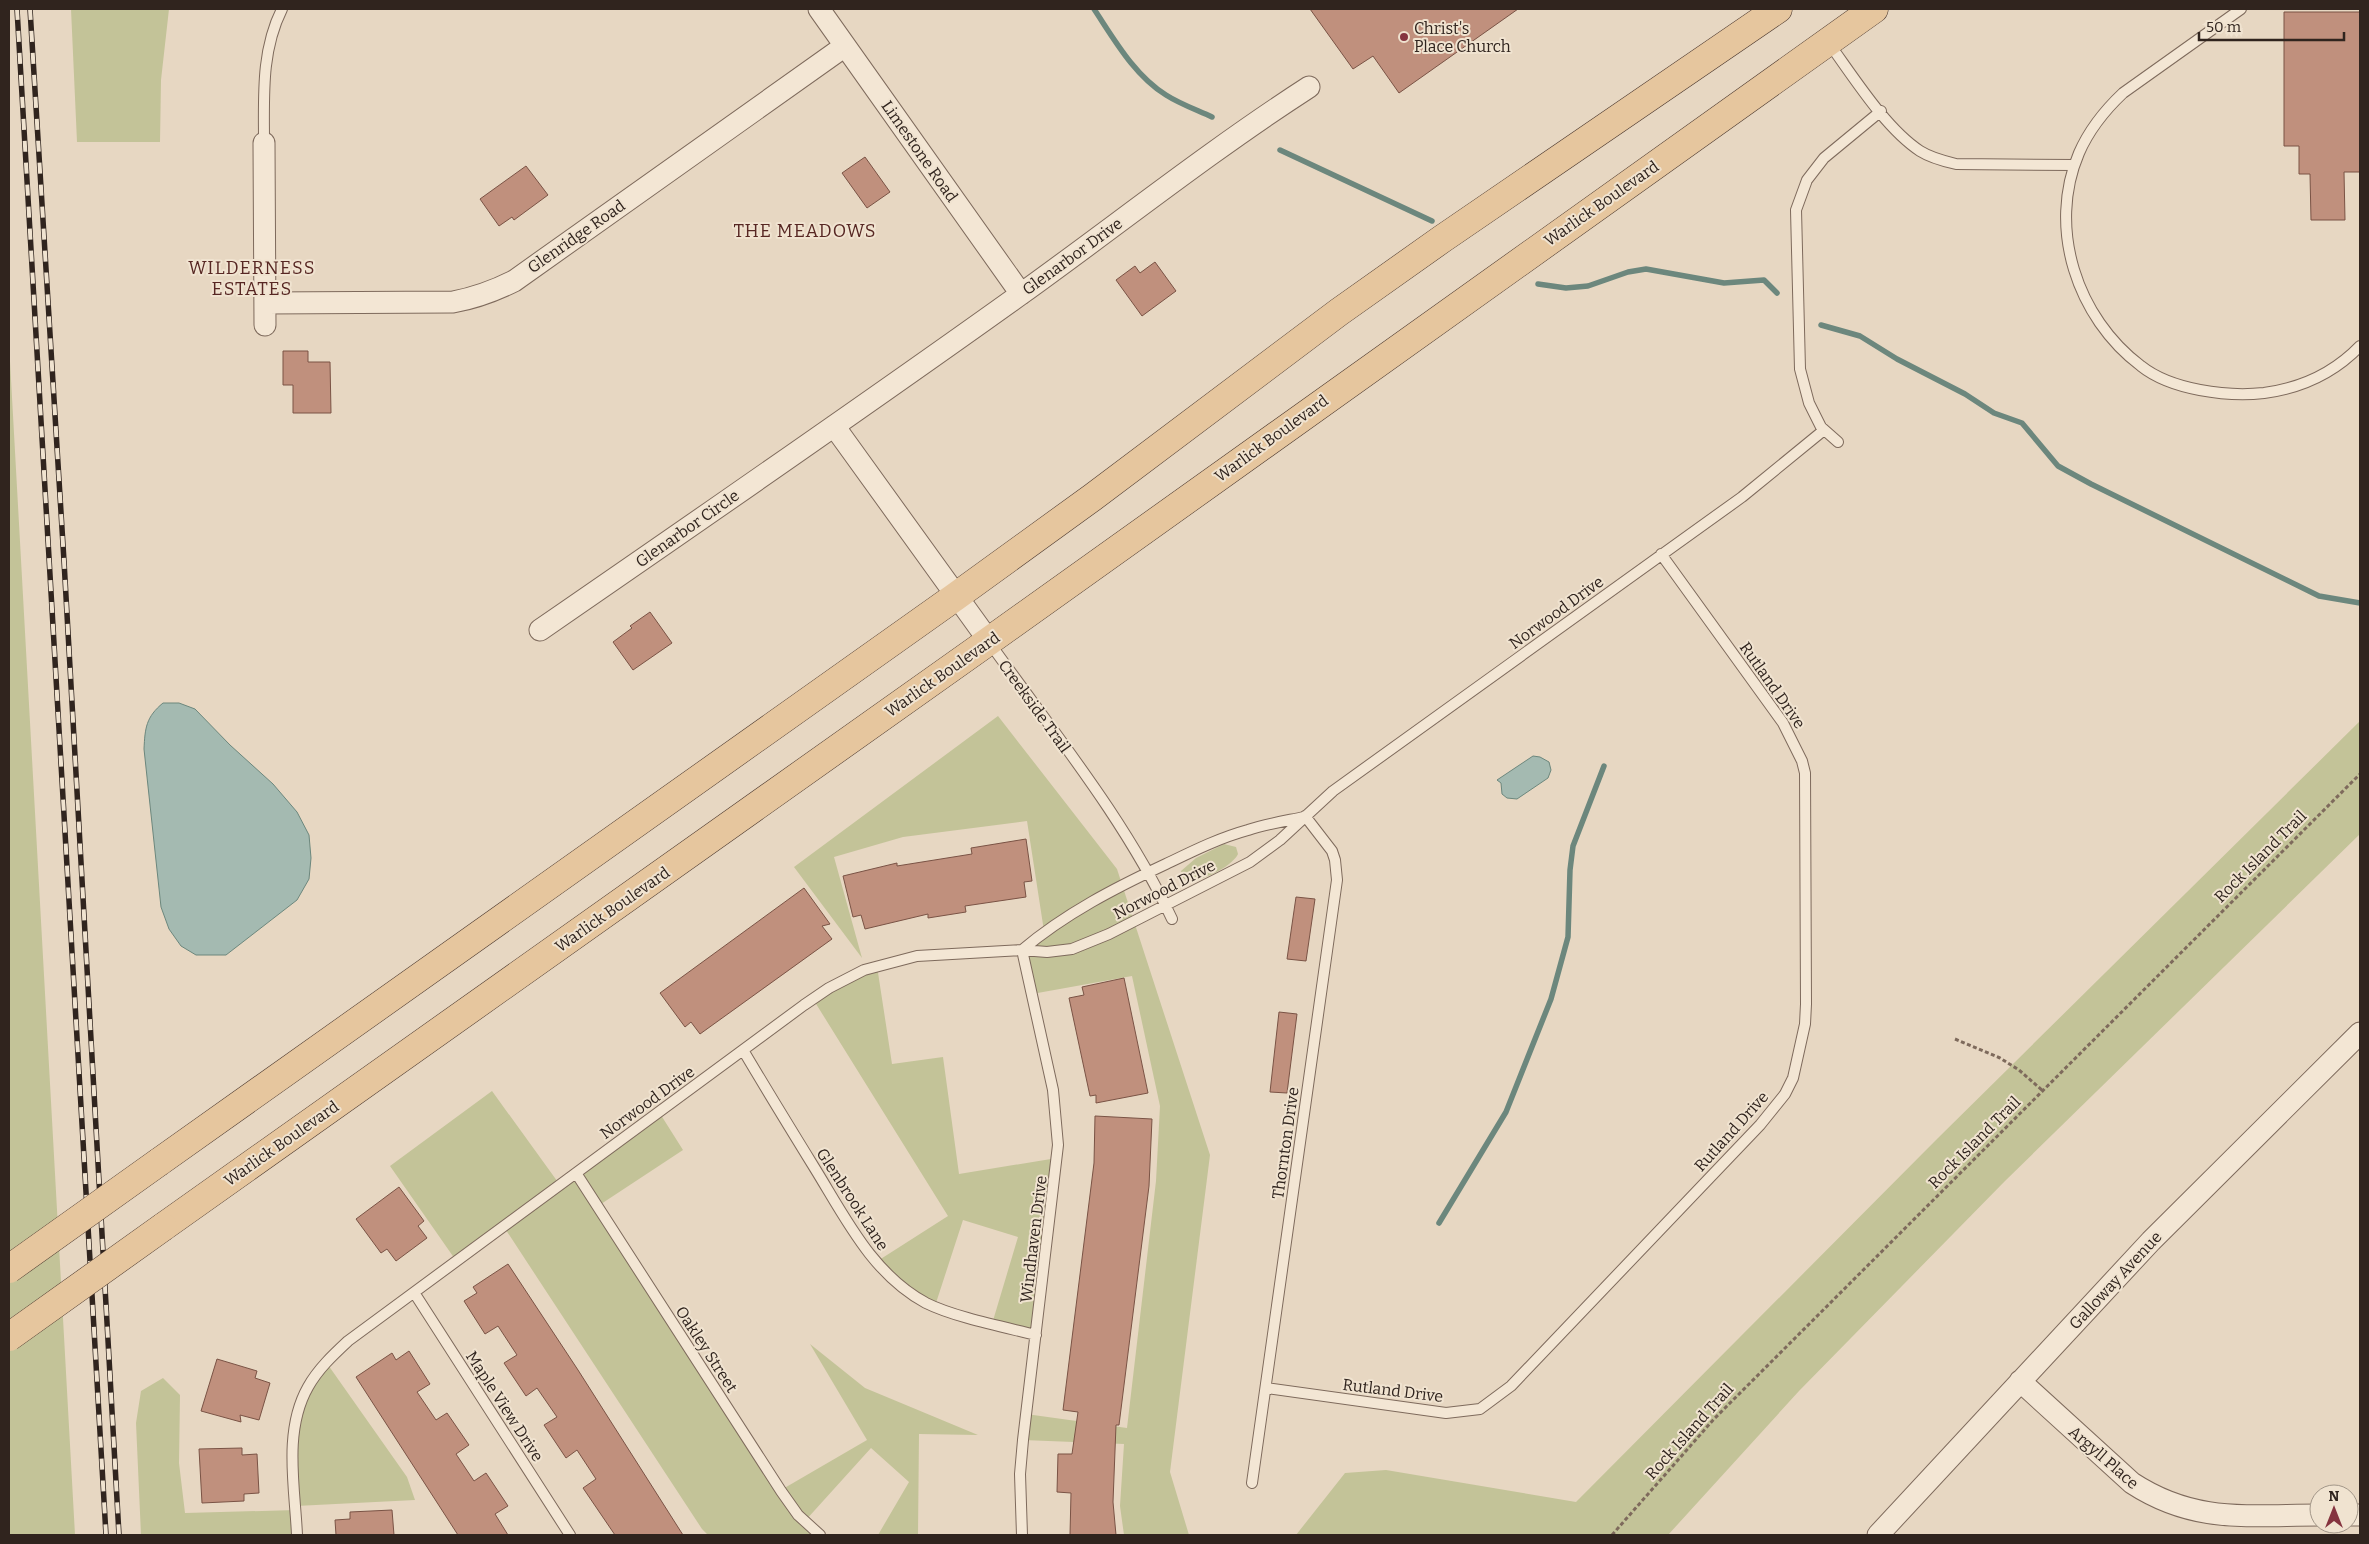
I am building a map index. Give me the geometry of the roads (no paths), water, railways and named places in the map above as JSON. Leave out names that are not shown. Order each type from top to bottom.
[{"type":"main road","points":[[9,1269],[955,597],[1378,284],[1778,9]]},
{"type":"main road","name":"Warlick Boulevard","points":[[9,1337],[1874,9]]},
{"type":"street","name":"Limestone Road","points":[[819,9],[1021,294]]},
{"type":"street","name":"Glenridge Road","points":[[265,303],[452,302],[493,292],[522,275],[845,46]]},
{"type":"street","name":"Glenarbor Drive","points":[[834,426],[1021,294],[1258,120],[1309,87]]},
{"type":"street","points":[[264,142],[265,325]]},
{"type":"street","name":"Creekside Trail","points":[[834,426],[955,597],[989,641]]},
{"type":"street","name":"Glenarbor Circle","points":[[540,630],[834,426]]},
{"type":"street","name":"Galloway Avenue","points":[[1878,1535],[2151,1241],[2360,1033]]},
{"type":"street","name":"Argyll Place","points":[[2020,1381],[2132,1484],[2151,1496],[2178,1508],[2207,1514],[2309,1515]]},
{"type":"lane","points":[[264,142],[264,68],[267,47],[274,24],[282,9]]},
{"type":"lane","points":[[2241,9],[2123,93],[2110,106],[2088,135],[2074,165],[2068,188],[2066,225],[2071,263],[2077,281],[2095,317],[2106,333],[2142,367],[2163,378],[2199,389],[2229,395],[2278,391],[2318,378],[2338,368],[2360,346]]},
{"type":"lane","points":[[1827,42],[1904,139],[1921,152],[1937,159],[1974,165],[2074,165]]},
{"type":"lane","points":[[1838,442],[1824,430],[1809,403],[1800,369],[1796,210],[1806,180],[1824,158],[1881,111]]},
{"type":"lane","name":"Norwood Drive","points":[[298,1535],[293,1453],[294,1429],[307,1388],[326,1362],[348,1341],[415,1294],[742,1050],[829,988],[871,968],[917,956],[1022,950],[1047,952],[1072,949],[1109,934],[1250,862],[1280,840],[1333,791],[1660,554],[1742,497],[1824,430]]},
{"type":"lane","name":"Rutland Drive","points":[[1266,1388],[1446,1412],[1480,1409],[1511,1386],[1760,1125],[1785,1094],[1793,1078],[1801,1043],[1806,1004],[1805,773],[1802,761],[1783,723],[1660,554]]},
{"type":"lane","name":"Creekside Trail","points":[[989,641],[1112,814],[1148,872],[1172,919]]},
{"type":"lane","name":"Norwood Drive","points":[[1022,950],[1051,926],[1081,906],[1148,872],[1229,836],[1305,816]]},
{"type":"lane","name":"Thornton Drive","points":[[1252,1484],[1337,880],[1332,851],[1305,816]]},
{"type":"lane","name":"Windhaven Drive","points":[[1022,950],[1053,1090],[1057,1119],[1056,1174],[1020,1474],[1022,1535]]},
{"type":"lane","name":"Glenbrook Lane","points":[[742,1050],[850,1226],[885,1272],[898,1284],[928,1304],[992,1324],[1036,1334]]},
{"type":"lane","name":"Oakley Street","points":[[576,1173],[781,1490],[798,1515],[820,1535]]},
{"type":"lane","name":"Maple View Drive","points":[[415,1294],[570,1535]]},
{"type":"waterway","points":[[1094,9],[1117,44],[1144,77],[1171,98],[1212,117]]},
{"type":"waterway","points":[[1280,150],[1432,221]]},
{"type":"waterway","points":[[1538,284],[1566,288],[1588,286],[1628,272],[1646,269],[1724,283],[1764,280],[1777,293]]},
{"type":"waterway","points":[[1821,325],[1860,336],[1897,359],[1965,394],[1994,413],[2022,423],[2058,466],[2091,484],[2319,596],[2360,603]]},
{"type":"waterway","points":[[1439,1223],[1506,1112],[1551,999],[1568,937],[1570,870],[1573,846],[1604,766]]},
{"type":"railway","points":[[17,9],[106,1535]]},
{"type":"railway","points":[[30,9],[64,561],[119,1535]]},
{"type":"place","name":"Christ's Place Church","points":[[1404,37]]},
{"type":"district","name":"THE MEADOWS","points":[[805,231]]},
{"type":"district","name":"WILDERNESS ESTATES","points":[[252,278]]}]
